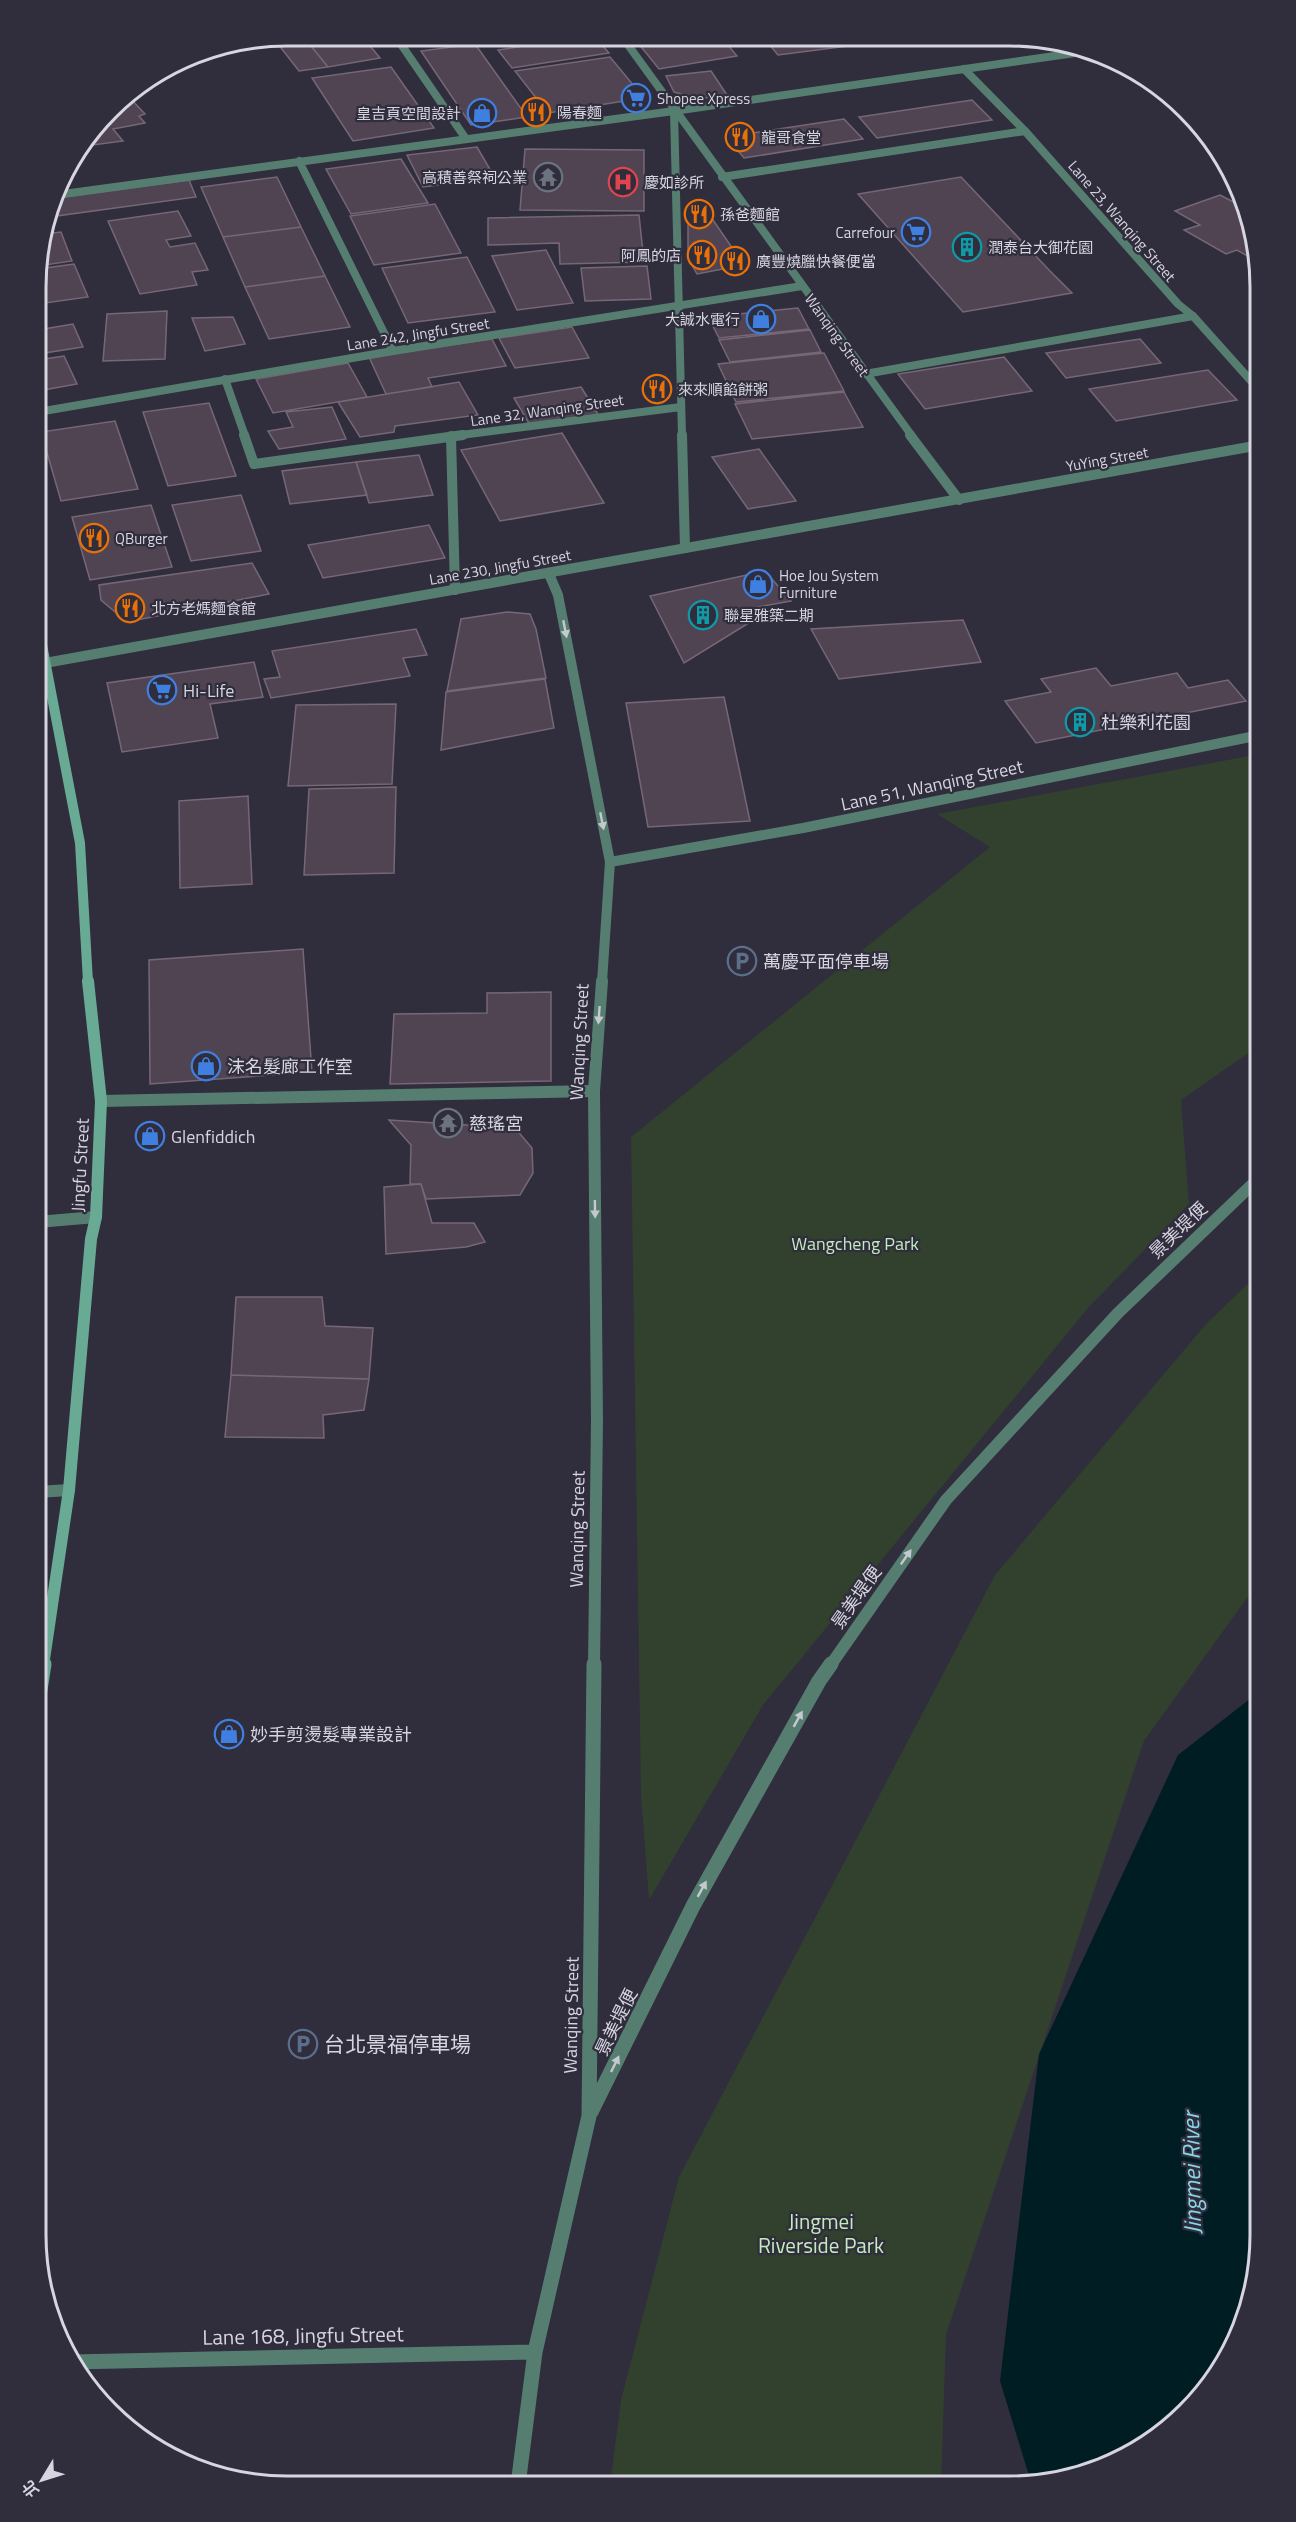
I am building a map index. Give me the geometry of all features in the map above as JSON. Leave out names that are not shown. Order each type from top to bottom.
[{"type":"street","points":[[402,46],[466,140]]},
{"type":"street","name":"Wanqing Street","points":[[628,46],[959,500]]},
{"type":"street","points":[[66,194],[466,140],[1068,54]]},
{"type":"street","name":"Lane 23, Wanqing Street","points":[[964,69],[1025,131],[1178,304],[1193,316],[1250,380]]},
{"type":"street","points":[[674,111],[686,548]]},
{"type":"street","points":[[722,177],[1025,131]]},
{"type":"street","points":[[299,161],[393,351]]},
{"type":"street","name":"Lane 242, Jingfu Street","points":[[46,411],[393,351],[679,308],[802,286]]},
{"type":"street","points":[[865,374],[1193,316]]},
{"type":"street","name":"Lane 32, Wanqing Street","points":[[225,379],[254,464],[681,407]]},
{"type":"street","name":"Lane 32, Wanqing Street","points":[[452,436],[455,590]]},
{"type":"street","name":"YuYing Street","points":[[959,500],[1250,448]]},
{"type":"street","name":"Lane 230, Jingfu Street","points":[[46,663],[959,500]]},
{"type":"street","name":"Wanqing Street","points":[[519,2476],[535,2352],[589,2116],[597,1420],[594,1091],[610,862],[558,595],[549,573]]},
{"type":"street","name":"Jingfu Street","points":[[46,668],[80,843],[85,951],[101,1101],[96,1217],[91,1239],[69,1490],[46,1616]]},
{"type":"street","name":"Lane 51, Wanqing Street","points":[[610,862],[803,828],[1250,737]]},
{"type":"street","points":[[101,1101],[594,1091]]},
{"type":"street","name":"景美堤便","points":[[589,2116],[693,1906],[819,1681],[940,1509],[1118,1313],[1250,1187]]},
{"type":"street","points":[[46,1221],[96,1217]]},
{"type":"street","points":[[46,1491],[69,1490]]},
{"type":"street","name":"Lane 168, Jingfu Street","points":[[83,2362],[535,2352]]},
{"type":"green space","name":"Wangcheng Park","points":[[1250,756],[1250,1052],[1181,1100],[1189,1204],[1088,1308],[763,1705],[649,1900],[641,1796],[631,1137],[990,847],[937,814]]},
{"type":"green space","name":"Jingmei Riverside Park","points":[[1250,1282],[1250,1594],[1144,1741],[946,2335],[941,2476],[611,2476],[621,2400],[679,2177],[995,1575],[1206,1324]]},
{"type":"water","name":"Jingmei River","points":[[1250,1699],[1250,2235],[1245,2282],[1231,2327],[1209,2369],[1190,2394],[1168,2416],[1143,2435],[1101,2457],[1056,2471],[1029,2475],[1000,2381],[1039,2054],[1178,1755]]},
{"type":"building","points":[[280,46],[311,46],[328,67],[299,71]]},
{"type":"building","points":[[311,46],[370,46],[380,58],[328,67]]},
{"type":"building","points":[[476,46],[527,117],[471,125],[421,51]]},
{"type":"building","points":[[524,46],[603,46],[609,53],[512,68],[498,50]]},
{"type":"building","points":[[640,46],[729,46],[737,56],[659,69]]},
{"type":"building","points":[[771,46],[848,46],[778,55]]},
{"type":"building","points":[[610,57],[644,98],[548,113],[515,71]]},
{"type":"building","points":[[391,67],[434,128],[353,141],[312,78]]},
{"type":"building","points":[[711,71],[727,95],[698,99],[674,92],[666,76]]},
{"type":"building","points":[[972,100],[992,120],[877,138],[859,117]]},
{"type":"building","points":[[133,102],[145,114],[139,116],[145,123],[113,129],[123,141],[93,145],[106,128]]},
{"type":"building","points":[[844,119],[863,139],[744,158],[727,137]]},
{"type":"building","points":[[477,147],[495,178],[423,187],[407,155]]},
{"type":"building","points":[[525,149],[644,150],[644,211],[520,210]]},
{"type":"building","points":[[401,159],[428,203],[351,214],[326,169]]},
{"type":"building","points":[[277,177],[301,227],[223,237],[201,187]]},
{"type":"building","name":"潤泰台大御花園","points":[[961,177],[1072,293],[963,312],[858,194]]},
{"type":"building","points":[[189,180],[196,197],[57,216],[64,197]]},
{"type":"building","points":[[1220,195],[1234,202],[1245,240],[1247,256],[1237,250],[1226,254],[1184,230],[1200,225],[1175,211]]},
{"type":"building","points":[[435,204],[461,253],[374,265],[350,216]]},
{"type":"building","points":[[702,204],[744,265],[697,274],[688,258],[688,207]]},
{"type":"building","points":[[178,211],[191,236],[166,240],[170,247],[195,243],[208,270],[192,272],[197,285],[140,294],[108,221]]},
{"type":"building","points":[[639,215],[644,262],[560,264],[559,243],[488,245],[488,218]]},
{"type":"building","points":[[301,227],[325,276],[245,287],[223,237]]},
{"type":"building","points":[[61,232],[72,261],[48,265],[53,233]]},
{"type":"building","points":[[546,250],[573,303],[517,310],[492,256]]},
{"type":"building","points":[[467,257],[495,312],[408,323],[382,268]]},
{"type":"building","points":[[74,264],[88,297],[46,303],[47,268]]},
{"type":"building","points":[[647,266],[651,299],[585,301],[581,268]]},
{"type":"building","points":[[325,276],[350,327],[269,339],[245,287]]},
{"type":"building","points":[[798,308],[809,329],[719,338],[708,317]]},
{"type":"building","points":[[167,311],[165,359],[103,361],[107,314]]},
{"type":"building","points":[[233,317],[245,344],[205,351],[192,318]]},
{"type":"building","points":[[73,324],[83,347],[46,353],[46,329]]},
{"type":"building","points":[[572,327],[589,358],[515,368],[499,338]]},
{"type":"building","points":[[810,330],[821,352],[730,362],[719,340]]},
{"type":"building","points":[[492,339],[506,366],[428,378],[432,387],[386,394],[369,357]]},
{"type":"building","points":[[1140,339],[1161,363],[1066,378],[1046,353]]},
{"type":"building","points":[[824,353],[844,391],[736,402],[718,364]]},
{"type":"building","points":[[64,356],[77,384],[46,390],[46,359]]},
{"type":"building","points":[[1004,357],[1032,391],[925,409],[898,374]]},
{"type":"building","points":[[348,363],[367,397],[273,413],[256,379]]},
{"type":"building","points":[[1208,370],[1237,400],[1116,421],[1089,389]]},
{"type":"building","points":[[459,382],[478,415],[395,426],[394,432],[360,437],[338,402]]},
{"type":"building","points":[[581,387],[599,416],[531,427],[514,398]]},
{"type":"building","points":[[844,392],[863,427],[752,439],[735,404]]},
{"type":"building","points":[[209,403],[236,476],[168,486],[143,412]]},
{"type":"building","points":[[332,407],[346,439],[279,449],[268,431],[293,427],[286,412]]},
{"type":"building","points":[[115,421],[138,489],[61,501],[46,449],[46,431]]},
{"type":"building","points":[[562,433],[604,503],[500,521],[461,450]]},
{"type":"building","points":[[759,449],[796,501],[748,509],[712,457]]},
{"type":"building","points":[[419,455],[433,495],[369,503],[356,462]]},
{"type":"building","points":[[356,462],[367,495],[290,504],[282,471]]},
{"type":"building","points":[[241,495],[261,551],[191,561],[172,505]]},
{"type":"building","points":[[151,505],[172,567],[90,580],[72,517]]},
{"type":"building","points":[[429,525],[445,558],[323,578],[308,545]]},
{"type":"building","points":[[252,563],[269,594],[127,622],[101,600],[99,585]]},
{"type":"building","name":"聯星雅築二期","points":[[765,571],[791,601],[742,610],[752,621],[684,663],[650,596]]},
{"type":"building","points":[[507,612],[530,614],[536,629],[546,678],[447,691],[461,619]]},
{"type":"building","points":[[963,620],[981,662],[839,679],[811,629]]},
{"type":"building","points":[[416,629],[427,655],[403,658],[410,676],[271,698],[264,679],[280,677],[272,651]]},
{"type":"building","points":[[254,662],[263,697],[210,704],[218,738],[122,752],[107,683]]},
{"type":"building","name":"杜樂利花園","points":[[1096,668],[1111,686],[1177,673],[1188,688],[1228,680],[1246,701],[1036,743],[1005,701],[1051,692],[1041,679]]},
{"type":"building","points":[[545,679],[554,728],[441,750],[446,692]]},
{"type":"building","points":[[724,697],[750,821],[648,827],[626,703]]},
{"type":"building","points":[[396,704],[392,784],[288,786],[296,705]]},
{"type":"building","points":[[396,787],[394,873],[304,875],[309,789]]},
{"type":"building","points":[[248,796],[252,884],[180,888],[179,801]]},
{"type":"building","points":[[303,949],[312,1072],[150,1084],[149,960]]},
{"type":"building","points":[[551,992],[551,1081],[390,1084],[394,1014],[487,1013],[487,993]]},
{"type":"building","points":[[389,1120],[515,1128],[532,1148],[533,1173],[520,1195],[426,1199],[421,1184],[410,1184],[411,1145]]},
{"type":"building","points":[[421,1184],[432,1223],[474,1223],[485,1242],[466,1247],[386,1254],[384,1187]]},
{"type":"building","points":[[236,1297],[322,1297],[325,1326],[373,1328],[369,1379],[231,1375]]},
{"type":"building","points":[[231,1375],[369,1379],[364,1410],[323,1415],[324,1438],[225,1437]]},
{"type":"place","name":"Shopee Xpress","points":[[636,98]]},
{"type":"place","name":"陽春麵","points":[[536,112]]},
{"type":"place","name":"皇吉頁空間設計","points":[[482,113]]},
{"type":"place","name":"龍哥食堂","points":[[740,137]]},
{"type":"place","name":"高積善祭祠公業","points":[[548,177]]},
{"type":"place","name":"慶如診所","points":[[623,182]]},
{"type":"place","name":"孫爸麵館","points":[[699,214]]},
{"type":"place","name":"Carrefour","points":[[916,232]]},
{"type":"place","name":"潤泰台大御花園","points":[[967,247]]},
{"type":"place","name":"阿鳳的店","points":[[702,255]]},
{"type":"place","name":"廣豐燒臘快餐便當","points":[[735,261]]},
{"type":"place","name":"大誠水電行","points":[[761,319]]},
{"type":"place","name":"來來順餡餅粥","points":[[657,389]]},
{"type":"place","name":"QBurger","points":[[94,538]]},
{"type":"place","name":"Hoe Jou System Furniture","points":[[758,584]]},
{"type":"place","name":"北方老媽麵食館","points":[[130,608]]},
{"type":"place","name":"聯星雅築二期","points":[[703,615]]},
{"type":"place","name":"Hi-Life","points":[[162,690]]},
{"type":"place","name":"杜樂利花園","points":[[1080,722]]},
{"type":"place","name":"萬慶平面停車場","points":[[742,961]]},
{"type":"place","name":"沫名髮廊工作室","points":[[206,1066]]},
{"type":"place","name":"慈瑤宮","points":[[448,1123]]},
{"type":"place","name":"Glenfiddich","points":[[150,1136]]},
{"type":"place","name":"妙手剪燙髮專業設計","points":[[229,1734]]},
{"type":"place","name":"台北景福停車場","points":[[303,2044]]}]
